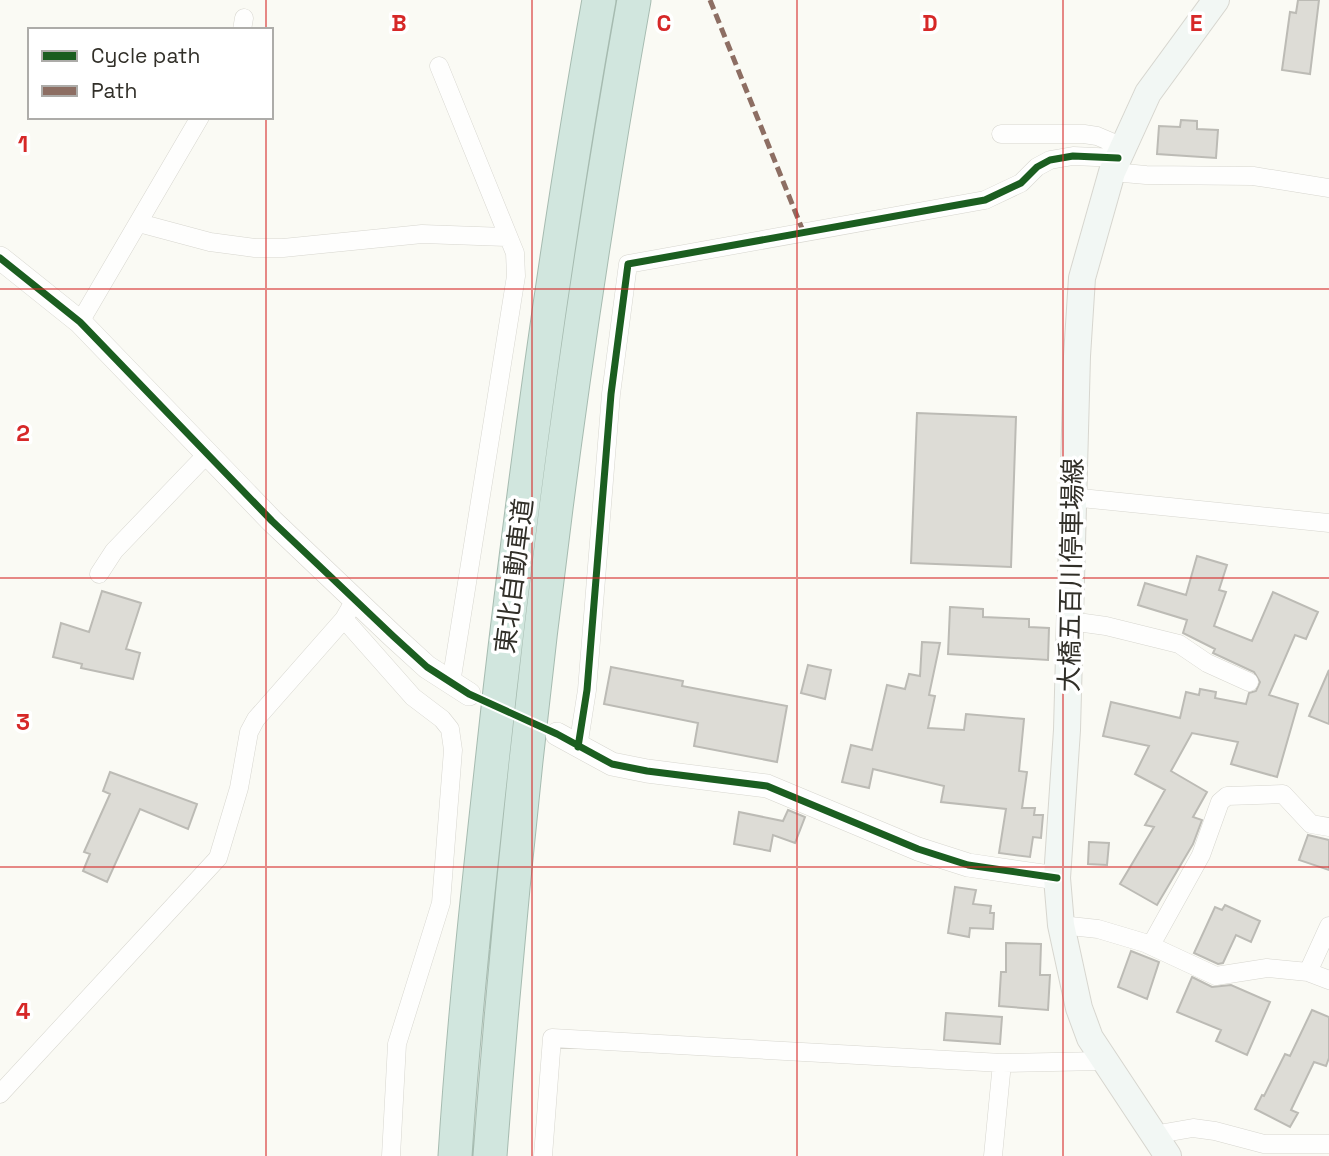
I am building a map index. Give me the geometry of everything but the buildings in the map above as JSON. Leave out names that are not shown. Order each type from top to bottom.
[{"type":"highway","name":"東北自動車道","points":[[455,1156],[478,887],[536,391],[599,0]]},
{"type":"highway","name":"東北自動車道","points":[[490,1156],[517,868],[569,412],[606,156],[634,0]]},
{"type":"main road","name":"大橋五百川停車場線","points":[[1160,1146],[1102,1061],[1079,1008],[1060,925],[1057,878],[1068,730],[1071,497],[1082,278],[1118,159],[1148,93],[1216,0]]},
{"type":"street","points":[[0,258],[80,322],[272,521],[427,667],[461,689],[516,276],[515,253],[506,237],[439,66]]},
{"type":"street","points":[[80,322],[199,119]]},
{"type":"street","points":[[1001,134],[1097,136],[1118,159],[1146,175],[1253,176],[1329,188]]},
{"type":"street","points":[[579,747],[587,690],[611,394],[628,264],[985,200],[1021,183],[1037,167],[1050,159],[1073,156],[1118,159]]},
{"type":"street","points":[[139,223],[210,242],[255,248],[283,248],[422,234],[506,237]]},
{"type":"street","points":[[99,574],[114,551],[208,453]]},
{"type":"street","points":[[1071,497],[1329,523]]},
{"type":"street","points":[[0,1094],[218,858],[239,788],[249,732],[256,719],[344,619],[356,598]]},
{"type":"street","points":[[344,619],[413,697],[442,719],[450,729],[453,750],[441,903],[397,1044],[391,1156]]},
{"type":"street","points":[[1070,621],[1106,626],[1179,644],[1207,663],[1250,682]]},
{"type":"street","points":[[556,734],[612,764],[767,786],[918,849],[968,865],[1057,878]]},
{"type":"street","points":[[1151,945],[1200,855],[1220,802],[1227,796],[1283,794],[1311,824],[1329,827]]},
{"type":"street","points":[[1060,925],[1098,929],[1151,945],[1216,976],[1267,968],[1308,972],[1329,980]]},
{"type":"street","points":[[1308,972],[1329,926]]},
{"type":"street","points":[[543,1156],[552,1038],[1002,1063],[1102,1061]]},
{"type":"street","points":[[993,1156],[1002,1063]]},
{"type":"street","points":[[1160,1146],[1193,1128],[1274,1145],[1329,1144]]},
{"type":"marked path","points":[[710,0],[803,231]]},
{"type":"cycle path","points":[[578,747],[587,690],[611,394],[628,264],[985,200],[1021,183],[1037,167],[1050,160],[1073,156],[1118,158]]},
{"type":"cycle path","points":[[0,258],[80,322],[272,521],[393,636],[427,667],[469,694],[557,734],[612,764],[767,786],[918,849],[968,865],[1057,878]]}]
